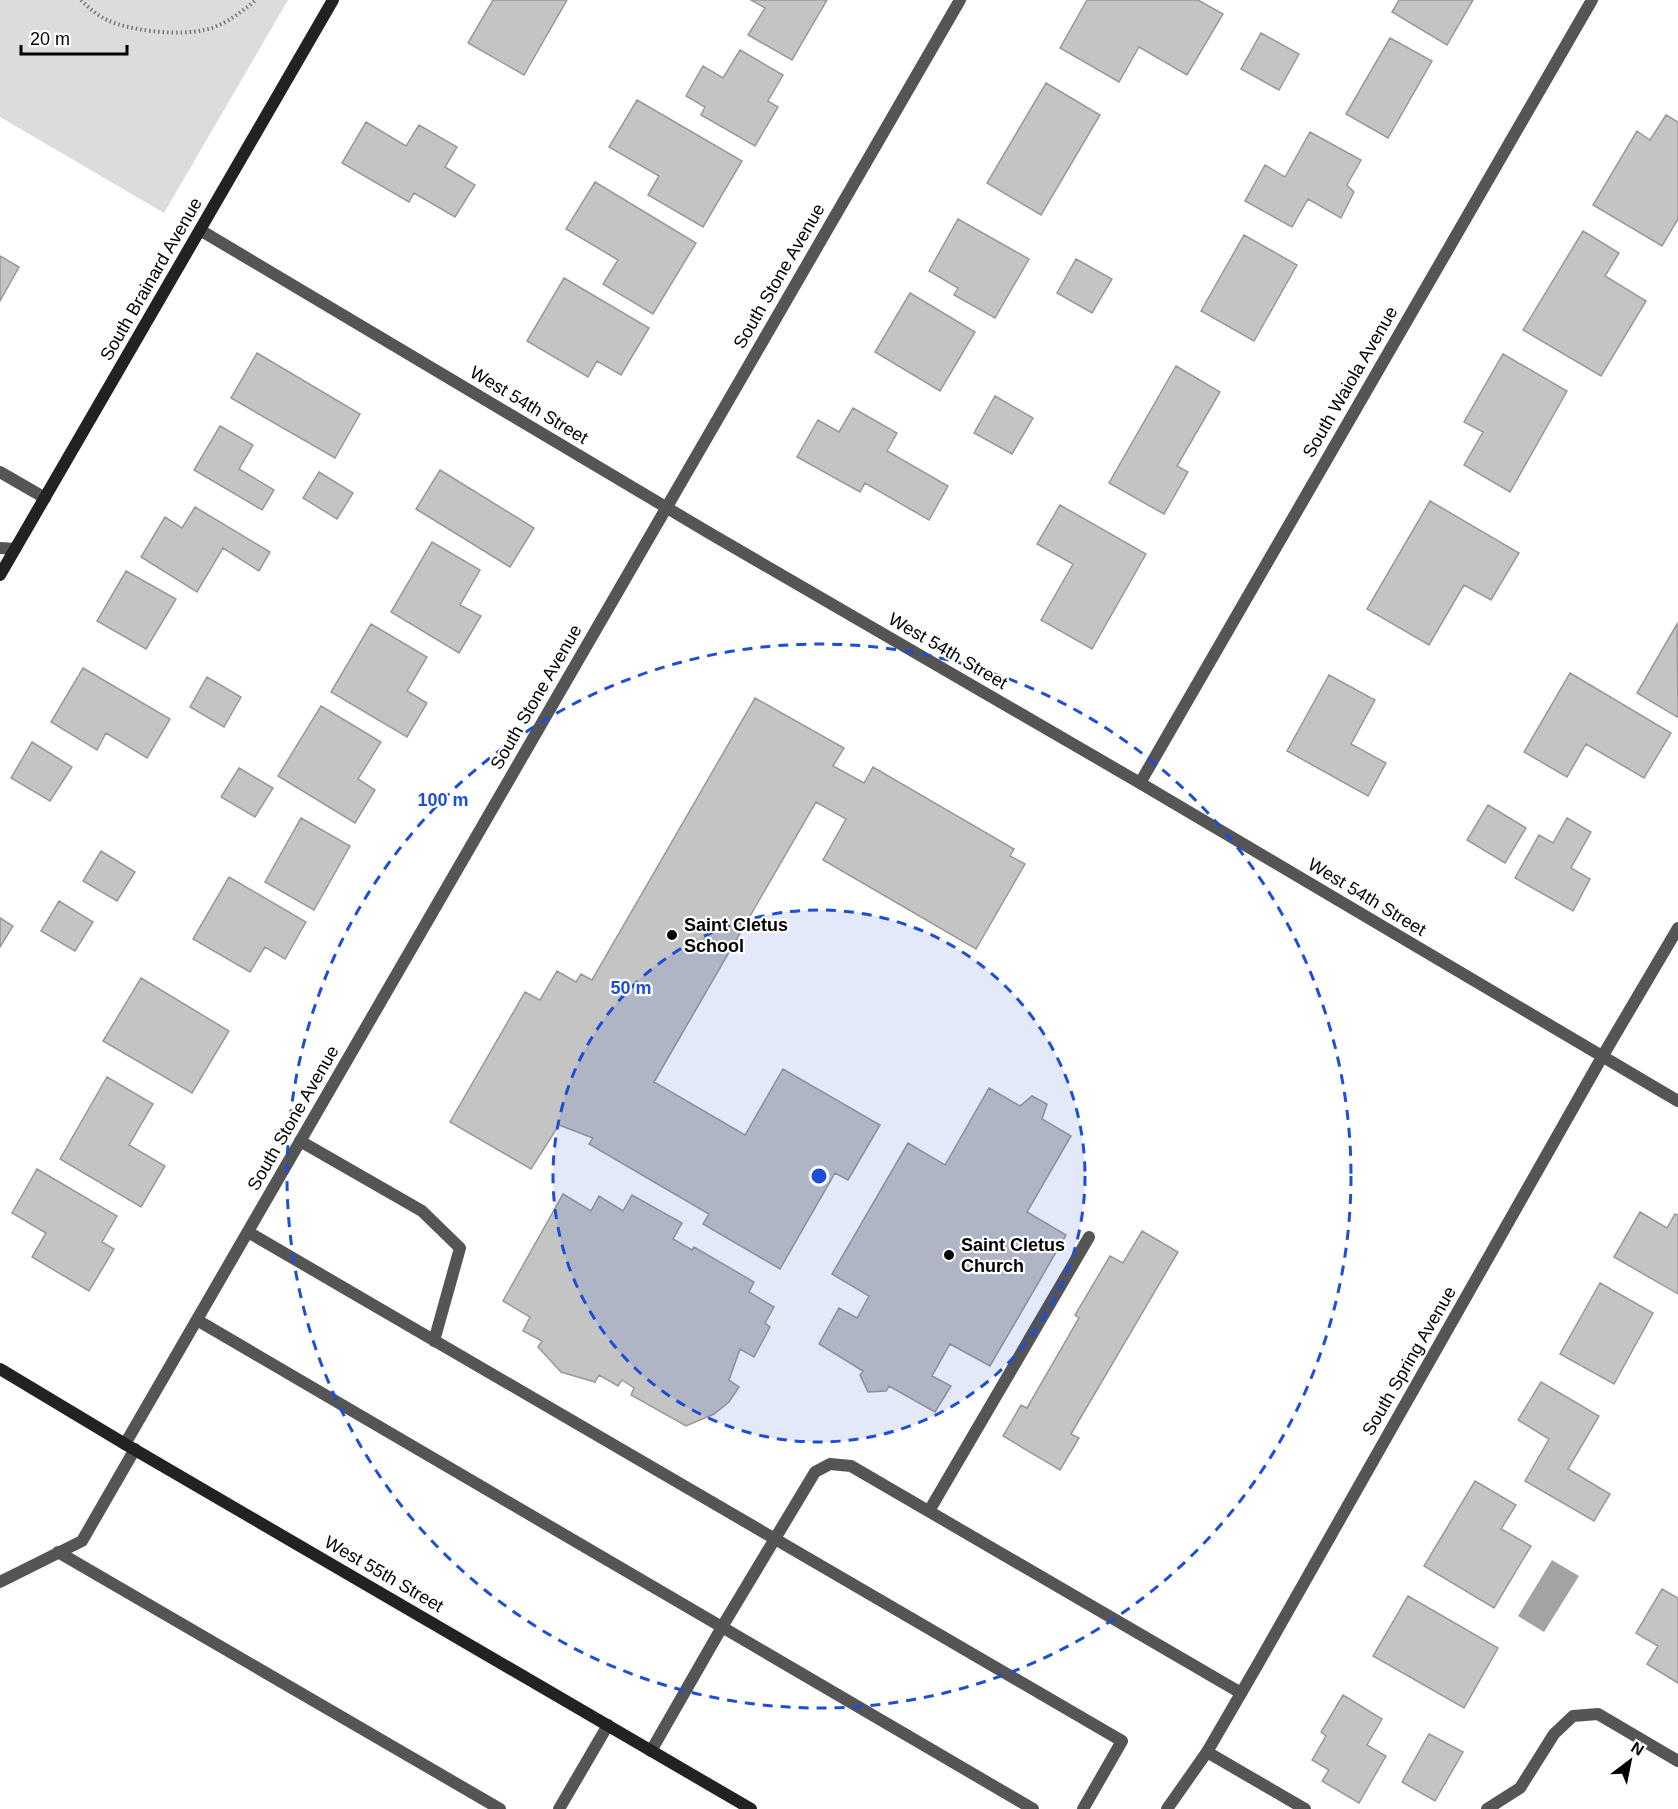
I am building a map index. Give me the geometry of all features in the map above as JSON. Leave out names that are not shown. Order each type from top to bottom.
[{"type":"main road","name":"South Brainard Avenue","points":[[0,575],[333,0]]},
{"type":"main road","name":"West 55th Street","points":[[0,1369],[746,1808]]},
{"type":"street","name":"South Stone Avenue","points":[[0,1582],[82,1541],[197,1320],[960,0]]},
{"type":"street","name":"South Waiola Avenue","points":[[1140,783],[1592,0]]},
{"type":"street","name":"West 54th Street","points":[[200,230],[666,507],[1140,783],[1678,1101]]},
{"type":"street","points":[[0,472],[45,498]]},
{"type":"street","points":[[0,548],[15,549]]},
{"type":"street","name":"South Spring Avenue","points":[[1167,1809],[1207,1752],[1678,928]]},
{"type":"street","points":[[300,1142],[422,1211],[460,1248],[434,1341]]},
{"type":"street","points":[[248,1232],[1122,1741],[1083,1809]]},
{"type":"street","points":[[929,1511],[1089,1237]]},
{"type":"street","points":[[197,1320],[1034,1809]]},
{"type":"street","points":[[651,1751],[815,1472],[830,1464],[851,1466],[1241,1693]]},
{"type":"street","points":[[58,1552],[500,1809]]},
{"type":"street","points":[[1487,1809],[1520,1788],[1554,1734],[1573,1716],[1598,1714],[1678,1761]]},
{"type":"street","points":[[559,1809],[608,1725]]},
{"type":"street","points":[[1207,1752],[1305,1809]]},
{"type":"path","points":[[81,0],[90,9],[108,20],[166,33],[204,30],[231,20],[256,0]]},
{"type":"shaded area","points":[[0,0],[288,0],[164,213],[0,117]]},
{"type":"shaded area","points":[[1552,1560],[1579,1576],[1544,1632],[1518,1616]]},
{"type":"building","points":[[493,0],[567,0],[524,75],[468,43]]},
{"type":"building","points":[[751,0],[827,0],[792,60],[748,35],[765,8]]},
{"type":"building","points":[[1087,0],[1198,0],[1223,14],[1187,75],[1139,47],[1119,82],[1060,48]]},
{"type":"building","points":[[1399,0],[1473,0],[1447,45],[1392,12]]},
{"type":"building","points":[[1261,33],[1299,54],[1279,90],[1241,69]]},
{"type":"building","points":[[1390,38],[1432,61],[1388,138],[1346,114]]},
{"type":"building","points":[[740,50],[783,75],[768,101],[778,107],[755,146],[701,115],[705,107],[686,96],[703,66],[723,78]]},
{"type":"building","points":[[1046,83],[1100,115],[1041,215],[987,183]]},
{"type":"building","points":[[637,100],[742,161],[703,227],[648,195],[659,176],[609,147]]},
{"type":"building","points":[[1666,115],[1678,122],[1678,219],[1662,246],[1593,205],[1637,131],[1650,140]]},
{"type":"building","points":[[366,122],[406,146],[419,125],[457,147],[445,167],[475,185],[455,217],[414,193],[409,202],[342,163]]},
{"type":"building","points":[[1310,132],[1361,160],[1347,185],[1354,192],[1341,218],[1308,199],[1292,227],[1245,201],[1265,165],[1285,177]]},
{"type":"building","points":[[595,182],[696,243],[653,314],[603,284],[618,260],[566,229]]},
{"type":"building","points":[[958,219],[1029,259],[995,318],[954,295],[958,288],[929,271]]},
{"type":"building","points":[[1583,231],[1619,253],[1605,276],[1646,301],[1601,376],[1523,330]]},
{"type":"building","points":[[1244,235],[1297,265],[1254,341],[1201,311]]},
{"type":"building","points":[[0,256],[19,267],[0,301]]},
{"type":"building","points":[[1076,259],[1112,279],[1092,313],[1057,293]]},
{"type":"building","points":[[564,278],[649,328],[621,375],[597,361],[588,377],[527,341]]},
{"type":"building","points":[[910,293],[975,332],[940,391],[875,352]]},
{"type":"building","points":[[257,353],[360,414],[335,458],[231,398]]},
{"type":"building","points":[[1503,354],[1567,391],[1510,492],[1464,465],[1483,432],[1464,422]]},
{"type":"building","points":[[1176,366],[1220,392],[1177,466],[1188,472],[1164,514],[1109,483]]},
{"type":"building","points":[[995,396],[1033,418],[1012,454],[974,433]]},
{"type":"building","points":[[853,408],[897,433],[887,451],[948,486],[929,520],[865,483],[860,492],[797,457],[818,420],[839,432]]},
{"type":"building","points":[[220,426],[253,445],[239,469],[274,490],[262,510],[194,470]]},
{"type":"building","points":[[440,470],[534,528],[510,567],[416,509]]},
{"type":"building","points":[[319,472],[353,493],[337,519],[303,498]]},
{"type":"building","points":[[1430,501],[1519,553],[1491,600],[1464,585],[1429,645],[1367,609]]},
{"type":"building","points":[[1060,505],[1146,554],[1092,649],[1041,620],[1073,564],[1037,544]]},
{"type":"building","points":[[195,507],[270,552],[259,571],[223,548],[197,592],[141,557],[165,517],[182,528]]},
{"type":"building","points":[[432,542],[480,570],[460,605],[481,616],[459,653],[391,612]]},
{"type":"building","points":[[126,571],[176,599],[146,649],[97,621]]},
{"type":"building","points":[[371,624],[427,657],[407,691],[427,703],[407,737],[331,692]]},
{"type":"building","points":[[1677,624],[1678,714],[1677,717],[1637,693]]},
{"type":"building","points":[[83,668],[170,719],[147,758],[106,733],[97,750],[51,722]]},
{"type":"building","points":[[1570,673],[1671,733],[1644,778],[1586,744],[1567,777],[1524,752]]},
{"type":"building","points":[[1329,675],[1375,700],[1351,744],[1386,763],[1368,796],[1287,751]]},
{"type":"building","points":[[207,677],[241,697],[224,727],[190,707]]},
{"type":"building","name":"Saint Cletus School","points":[[755,698],[844,748],[833,766],[864,783],[873,767],[1014,849],[1010,856],[1025,864],[976,949],[823,860],[846,819],[816,802],[654,1082],[745,1135],[783,1069],[880,1125],[848,1180],[835,1173],[780,1269],[703,1224],[709,1214],[589,1144],[593,1138],[559,1125],[531,1169],[450,1122],[525,992],[540,1000],[557,971],[576,982],[581,974],[592,980]]},
{"type":"building","points":[[321,706],[381,742],[358,779],[375,790],[355,823],[278,776]]},
{"type":"building","points":[[32,742],[72,767],[50,801],[11,778]]},
{"type":"building","points":[[239,768],[273,788],[255,817],[221,797]]},
{"type":"building","points":[[1488,805],[1526,828],[1505,863],[1467,840]]},
{"type":"building","points":[[301,818],[350,846],[314,910],[265,882]]},
{"type":"building","points":[[1567,818],[1591,832],[1571,868],[1590,879],[1573,911],[1515,878],[1539,835],[1553,843]]},
{"type":"building","points":[[101,851],[135,872],[117,901],[83,881]]},
{"type":"building","points":[[229,877],[306,922],[285,959],[265,947],[250,972],[193,939]]},
{"type":"building","points":[[59,901],[93,922],[75,951],[41,931]]},
{"type":"building","points":[[0,918],[13,926],[0,947]]},
{"type":"building","points":[[141,978],[229,1031],[192,1093],[103,1041]]},
{"type":"building","points":[[107,1077],[153,1104],[129,1145],[165,1166],[141,1207],[60,1159]]},
{"type":"building","name":"Saint Cletus Church","points":[[989,1088],[1020,1106],[1032,1096],[1047,1104],[1042,1119],[1071,1136],[1027,1212],[1066,1235],[990,1366],[950,1344],[932,1376],[951,1386],[935,1412],[889,1386],[886,1391],[868,1392],[860,1375],[863,1371],[819,1344],[839,1308],[857,1318],[869,1296],[832,1274],[908,1143],[945,1165]]},
{"type":"building","points":[[37,1169],[117,1216],[102,1242],[114,1249],[89,1291],[32,1257],[46,1233],[12,1213]]},
{"type":"building","points":[[563,1194],[591,1211],[599,1196],[623,1211],[632,1195],[682,1223],[673,1239],[692,1250],[694,1247],[754,1282],[749,1292],[774,1307],[765,1323],[770,1327],[754,1357],[740,1349],[729,1380],[739,1387],[729,1402],[714,1414],[686,1426],[631,1395],[634,1388],[622,1380],[618,1386],[599,1375],[595,1382],[561,1372],[538,1347],[542,1341],[523,1331],[530,1317],[503,1301]]},
{"type":"building","points":[[1640,1212],[1667,1228],[1675,1214],[1678,1215],[1678,1294],[1614,1257]]},
{"type":"building","points":[[1142,1231],[1178,1252],[1071,1434],[1079,1438],[1060,1470],[1003,1436],[1021,1405],[1027,1408],[1079,1318],[1075,1315],[1110,1256],[1123,1263]]},
{"type":"building","points":[[1600,1283],[1653,1313],[1614,1384],[1560,1354]]},
{"type":"building","points":[[1541,1382],[1599,1416],[1568,1469],[1610,1494],[1594,1521],[1525,1481],[1549,1439],[1518,1420]]},
{"type":"building","points":[[1475,1481],[1516,1505],[1501,1529],[1531,1546],[1494,1608],[1424,1566]]},
{"type":"building","points":[[1662,1589],[1678,1598],[1678,1683],[1647,1664],[1658,1646],[1636,1633]]},
{"type":"building","points":[[1408,1596],[1498,1648],[1464,1708],[1373,1656]]},
{"type":"building","points":[[1343,1695],[1382,1719],[1367,1745],[1386,1756],[1359,1803],[1322,1781],[1329,1770],[1312,1760],[1326,1736],[1321,1732]]},
{"type":"building","points":[[1429,1734],[1463,1752],[1435,1801],[1402,1782]]},
{"type":"place","name":"Saint Cletus School","points":[[672,935]]},
{"type":"place","name":"Saint Cletus Church","points":[[949,1255]]}]
